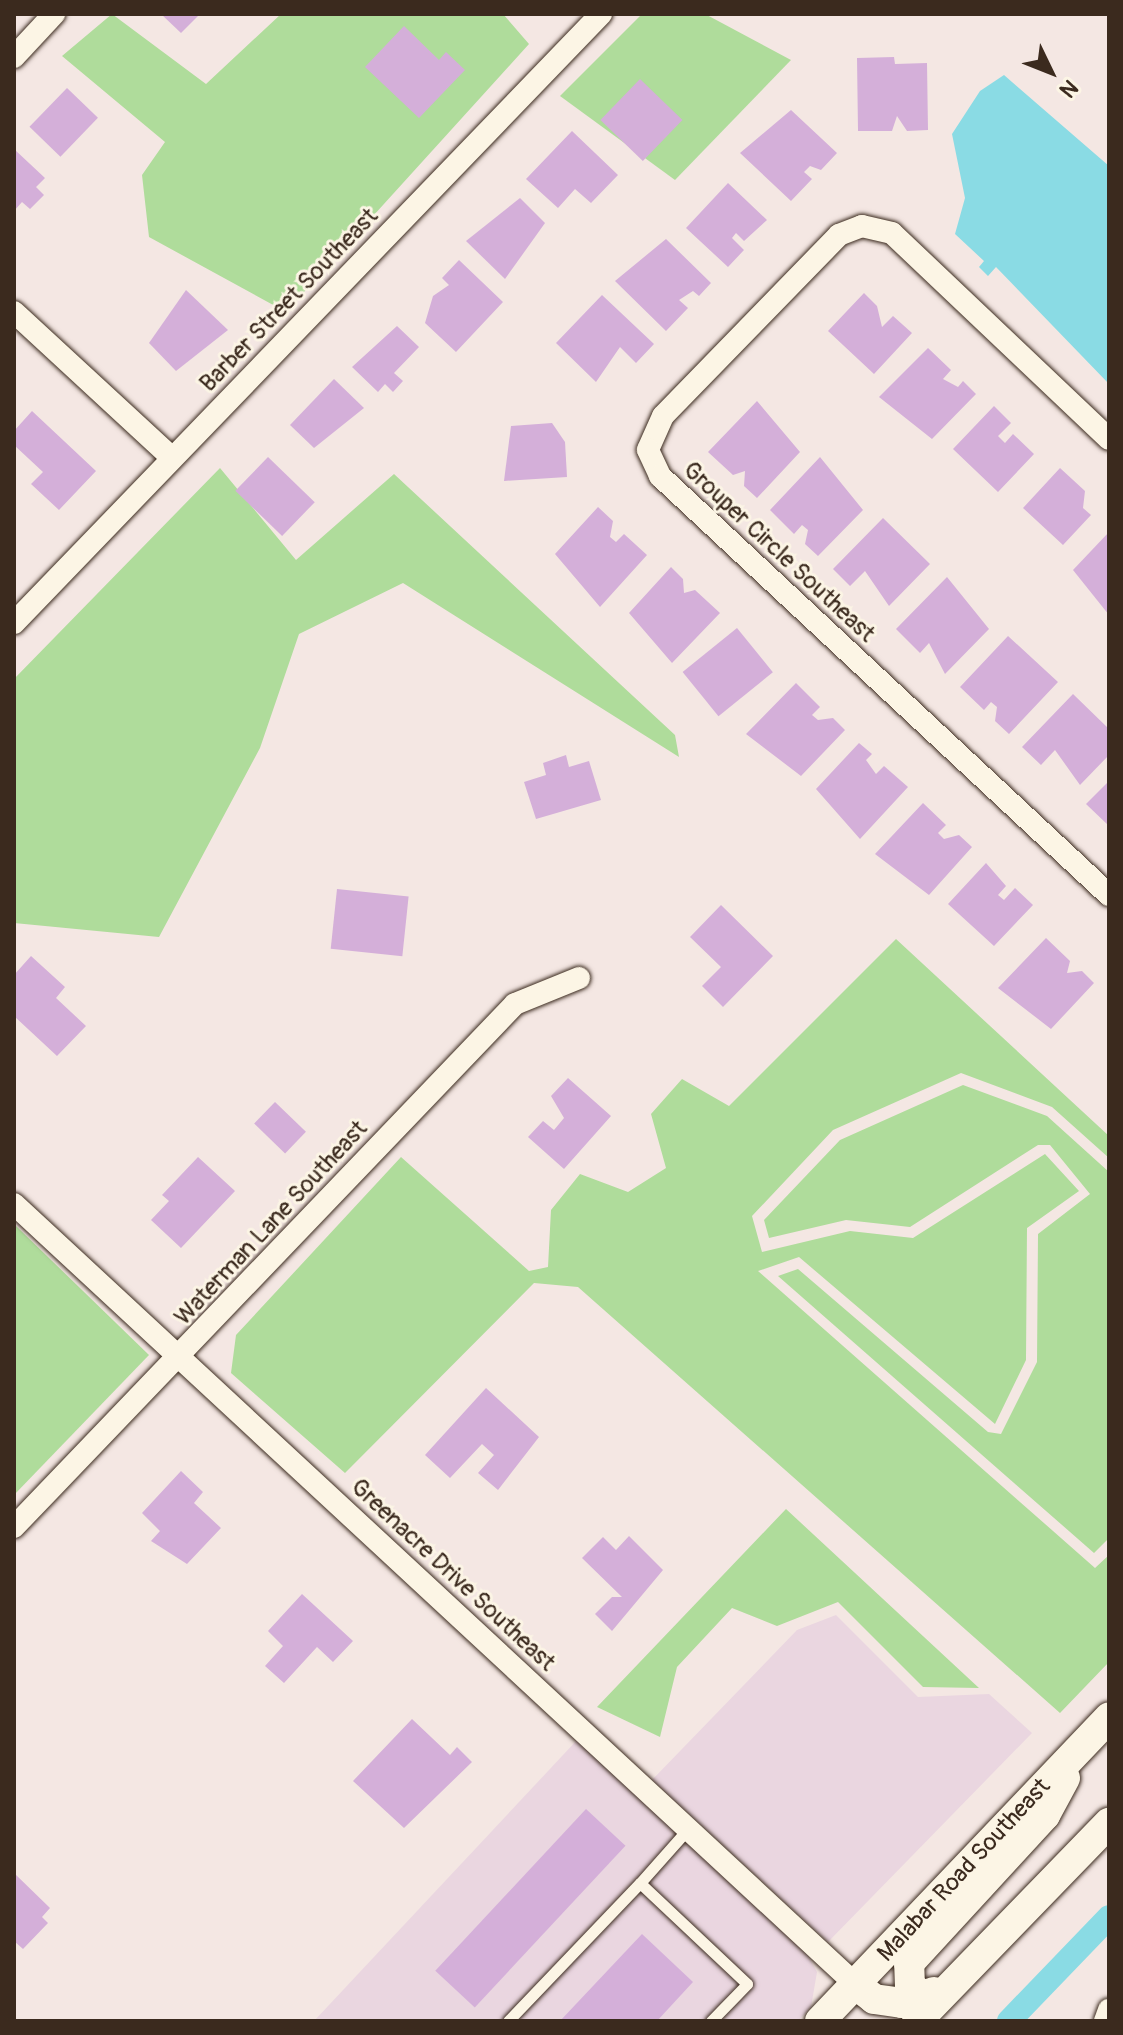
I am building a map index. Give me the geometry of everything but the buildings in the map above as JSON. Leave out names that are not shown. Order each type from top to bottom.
[{"type":"main road","name":"Malabar Road Southeast","points":[[820,2021],[1109,1718]]},
{"type":"main road","points":[[921,2008],[910,1987],[909,1963],[1045,1815],[1076,1752]]},
{"type":"main road","points":[[921,2008],[956,1982],[1109,1823]]},
{"type":"main road","points":[[855,1984],[874,1999],[921,2008]]},
{"type":"main road","points":[[855,1984],[871,2021]]},
{"type":"street","points":[[14,57],[54,14]]},
{"type":"street","name":"Barber Street Southeast","points":[[14,623],[601,14]]},
{"type":"street","name":"Grouper Circle Southeast","points":[[1109,439],[892,233],[862,226],[839,235],[663,416],[648,450],[660,476],[1109,895]]},
{"type":"street","points":[[14,312],[172,458]]},
{"type":"street","name":"Waterman Lane Southeast","points":[[14,1527],[515,1004],[579,978]]},
{"type":"street","name":"Greenacre Drive Southeast","points":[[14,1204],[855,1984]]},
{"type":"street","points":[[1105,2021],[1109,2010]]},
{"type":"lane","points":[[508,2021],[687,1830]]},
{"type":"lane","points":[[640,1883],[747,1984],[711,2021]]},
{"type":"shaded area","points":[[836,1615],[918,1697],[989,1694],[1032,1733],[828,1942],[652,1780],[797,1630]]},
{"type":"shaded area","points":[[578,1739],[808,1956],[817,1972],[811,2007],[798,2021],[314,2021]]},
{"type":"green space","points":[[112,14],[206,84],[281,14],[503,14],[529,44],[286,312],[149,237],[142,175],[165,142],[62,56]]},
{"type":"green space","points":[[642,14],[705,14],[791,60],[675,180],[560,96]]},
{"type":"green space","points":[[220,468],[296,560],[394,474],[675,735],[679,757],[403,583],[299,634],[260,748],[159,937],[14,923],[14,679]]},
{"type":"green space","points":[[896,939],[1109,1136],[1109,1158],[1052,1107],[961,1073],[833,1130],[752,1216],[762,1252],[850,1231],[913,1238],[1045,1154],[1079,1191],[1027,1228],[1026,1360],[995,1424],[799,1257],[758,1271],[1095,1568],[1109,1555],[1109,1662],[1060,1713],[578,1287],[534,1283],[345,1473],[231,1373],[236,1335],[401,1157],[529,1271],[548,1267],[551,1210],[580,1174],[628,1192],[666,1168],[651,1114],[682,1079],[729,1106]]},
{"type":"green space","points":[[963,1085],[1047,1116],[1109,1172],[1109,1538],[1094,1553],[778,1276],[798,1269],[988,1432],[1001,1434],[1037,1362],[1038,1234],[1090,1194],[1050,1145],[1038,1145],[910,1227],[846,1220],[769,1238],[764,1220],[840,1140]]},
{"type":"green space","points":[[14,1224],[149,1355],[14,1495]]},
{"type":"green space","points":[[786,1509],[979,1688],[923,1687],[838,1602],[777,1626],[732,1608],[677,1667],[660,1737],[597,1707]]},
{"type":"water","points":[[1004,75],[1109,166],[1109,384],[996,267],[988,276],[979,267],[984,261],[955,234],[965,198],[952,134],[980,91]]},
{"type":"waterway","points":[[1009,2021],[1109,1917]]}]
